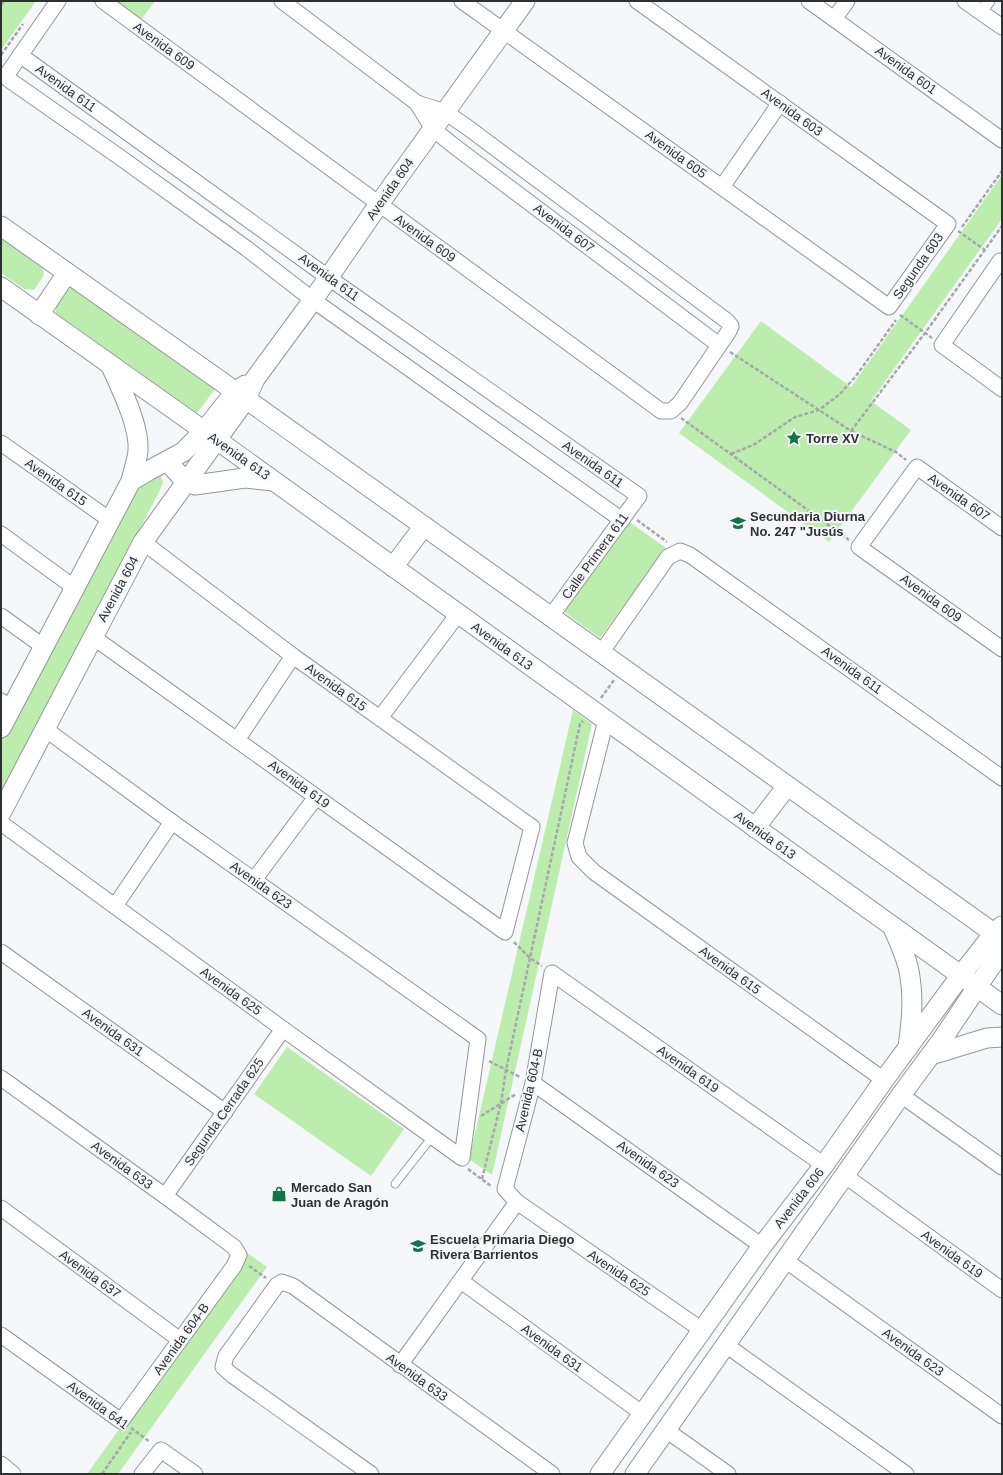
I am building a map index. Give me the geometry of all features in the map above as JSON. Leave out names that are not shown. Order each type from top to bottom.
[{"type":"street","points":[[20,55],[58,1]]},
{"type":"street","name":"Avenida 609","points":[[103,1],[662,411],[671,411]]},
{"type":"street","name":"Avenida 607","points":[[282,1],[417,103],[444,112],[727,321],[731,326],[719,345],[460,151],[433,129],[417,103]]},
{"type":"street","name":"Avenida 605","points":[[462,1],[894,311]]},
{"type":"street","name":"Avenida 604","points":[[1,813],[143,542],[186,482],[210,436],[255,379],[329,278],[444,112],[525,1]]},
{"type":"street","name":"Avenida 603","points":[[637,1],[953,227]]},
{"type":"street","name":"Avenida 601","points":[[809,1],[1002,140]]},
{"type":"street","points":[[834,19],[847,1]]},
{"type":"street","points":[[966,1],[985,6],[1002,27]]},
{"type":"street","name":"Avenida 611","points":[[624,516],[313,300],[246,248],[10,80],[7,77],[8,73],[20,55],[329,278],[639,496]]},
{"type":"street","points":[[722,187],[780,103]]},
{"type":"street","points":[[1,226],[241,395],[787,786],[999,933]]},
{"type":"street","name":"Segunda 603","points":[[894,311],[953,227]]},
{"type":"street","points":[[1001,262],[942,346],[1002,389]]},
{"type":"street","points":[[39,315],[67,273]]},
{"type":"street","name":"Avenida 613","points":[[1,287],[394,567],[1002,1005]]},
{"type":"street","points":[[671,411],[680,403],[719,345]]},
{"type":"street","points":[[111,366],[124,394],[136,430],[138,450],[131,481]]},
{"type":"street","name":"Avenida 604","points":[[1,728],[6,704],[44,647],[131,481],[210,436]]},
{"type":"street","name":"Avenida 615","points":[[1,443],[110,520]]},
{"type":"street","points":[[167,461],[186,482],[195,485],[245,478],[274,481]]},
{"type":"street","points":[[859,547],[917,467]]},
{"type":"street","name":"Avenida 607","points":[[917,467],[1002,528]]},
{"type":"street","name":"Calle Primera 611","points":[[551,616],[639,496]]},
{"type":"street","points":[[394,567],[424,526]]},
{"type":"street","points":[[1,534],[75,588]]},
{"type":"street","name":"Avenida 615","points":[[143,542],[293,656],[532,827],[505,932]]},
{"type":"street","name":"Avenida 609","points":[[859,547],[1002,649]]},
{"type":"street","points":[[601,653],[668,558],[680,551]]},
{"type":"street","name":"Avenida 611","points":[[680,551],[690,555],[1002,778]]},
{"type":"street","points":[[380,718],[458,614]]},
{"type":"street","points":[[1,616],[44,647]]},
{"type":"street","name":"Avenida 619","points":[[93,637],[505,932]]},
{"type":"street","points":[[237,740],[293,656]]},
{"type":"street","name":"Avenida 615","points":[[599,715],[575,843],[578,857],[594,872],[884,1080]]},
{"type":"street","name":"Avenida 623","points":[[45,729],[172,822],[478,1039],[476,1054]]},
{"type":"street","points":[[755,828],[787,786]]},
{"type":"street","points":[[254,880],[316,797]]},
{"type":"street","points":[[115,906],[172,822]]},
{"type":"street","name":"Avenida 625","points":[[1,823],[282,1029],[462,1158]]},
{"type":"street","points":[[892,927],[904,952],[910,976],[912,998],[908,1048]]},
{"type":"street","name":"Avenida 606","points":[[600,1474],[762,1246],[824,1165],[961,975],[999,933]]},
{"type":"street","name":"Avenida 606","points":[[635,1474],[844,1175],[936,1048],[1002,950]]},
{"type":"street","name":"Avenida 631","points":[[1,952],[225,1112]]},
{"type":"street","name":"Avenida 619","points":[[552,973],[824,1165]]},
{"type":"street","name":"Avenida 604-B","points":[[505,1189],[533,1083],[552,973]]},
{"type":"street","points":[[922,1028],[936,1048],[987,1038],[1002,1037]]},
{"type":"street","name":"Segunda Cerrada 625","points":[[165,1196],[282,1029]]},
{"type":"street","points":[[462,1158],[476,1054]]},
{"type":"street","name":"Avenida 633","points":[[1,1078],[234,1247],[238,1256]]},
{"type":"street","name":"Avenida 623","points":[[533,1083],[762,1246]]},
{"type":"street","points":[[901,1095],[1002,1167]]},
{"type":"street","name":"Avenida 619","points":[[844,1175],[1002,1290]]},
{"type":"street","points":[[400,1365],[517,1202],[505,1189]]},
{"type":"street","name":"Avenida 625","points":[[517,1202],[702,1330]]},
{"type":"street","name":"Avenida 637","points":[[1,1208],[180,1340]]},
{"type":"street","name":"Avenida 604-B","points":[[121,1421],[234,1266],[238,1256]]},
{"type":"street","name":"Avenida 623","points":[[785,1260],[1002,1416]]},
{"type":"street","name":"Avenida 631","points":[[461,1281],[643,1414]]},
{"type":"street","points":[[279,1284],[226,1356],[223,1367],[232,1375],[371,1474]]},
{"type":"street","name":"Avenida 633","points":[[279,1284],[294,1286],[400,1365],[552,1474]]},
{"type":"street","name":"Avenida 641","points":[[1,1336],[121,1421]]},
{"type":"street","points":[[726,1345],[906,1474]]},
{"type":"street","points":[[668,1378],[691,1394]]},
{"type":"street","points":[[666,1430],[728,1474]]},
{"type":"street","points":[[142,1474],[161,1450],[195,1474]]},
{"type":"street","points":[[1,1464],[13,1474]]},
{"type":"lane","points":[[395,1184],[432,1137]]},
{"type":"path","points":[[1,5],[4,1]]},
{"type":"path","points":[[1,55],[26,19]]},
{"type":"path","points":[[954,238],[953,227],[1002,171]]},
{"type":"path","points":[[851,431],[926,334],[1002,226]]},
{"type":"path","points":[[953,227],[1001,262]]},
{"type":"path","points":[[731,454],[755,444],[795,417],[819,410],[840,394],[856,376],[894,311],[904,309]]},
{"type":"path","points":[[894,311],[942,346]]},
{"type":"path","points":[[719,345],[851,431],[896,452],[917,467]]},
{"type":"path","points":[[671,411],[859,547]]},
{"type":"path","points":[[624,516],[680,551]]},
{"type":"path","points":[[482,1179],[501,1104],[506,1070],[580,724],[599,715],[623,668]]},
{"type":"path","points":[[505,932],[530,958],[552,973]]},
{"type":"path","points":[[476,1054],[533,1083]]},
{"type":"path","points":[[467,1125],[533,1083]]},
{"type":"path","points":[[462,1158],[467,1169],[496,1189],[505,1189]]},
{"type":"path","points":[[238,1256],[279,1284]]},
{"type":"path","name":"Avenida 641","points":[[121,1421],[161,1450]]},
{"type":"green space","points":[[1,1],[36,1],[1,50]]},
{"type":"green space","points":[[115,1],[155,1],[141,20]]},
{"type":"green space","points":[[1002,175],[1002,219],[871,401],[911,430],[829,542],[679,433],[761,321],[851,387]]},
{"type":"green space","points":[[1,236],[42,265],[44,275],[34,290],[24,289],[1,273]]},
{"type":"green space","points":[[74,287],[216,388],[197,413],[56,313],[56,306],[68,289]]},
{"type":"green space","points":[[160,472],[163,483],[160,490],[1,795],[1,741],[137,482]]},
{"type":"green space","points":[[628,521],[666,548],[600,638],[563,611]]},
{"type":"green space","points":[[573,710],[592,724],[492,1175],[469,1159]]},
{"type":"green space","points":[[287,1047],[404,1129],[371,1176],[254,1094]]},
{"type":"green space","points":[[246,1252],[267,1267],[118,1474],[87,1474]]},
{"type":"place","name":"Torre XV","points":[[794,438]]},
{"type":"place","name":"Secundaria Diurna No. 247 \"Jusús","points":[[738,523]]},
{"type":"place","name":"Mercado San Juan de Aragón","points":[[279,1194]]},
{"type":"place","name":"Escuela Primaria Diego Rivera Barrientos","points":[[418,1246]]}]
